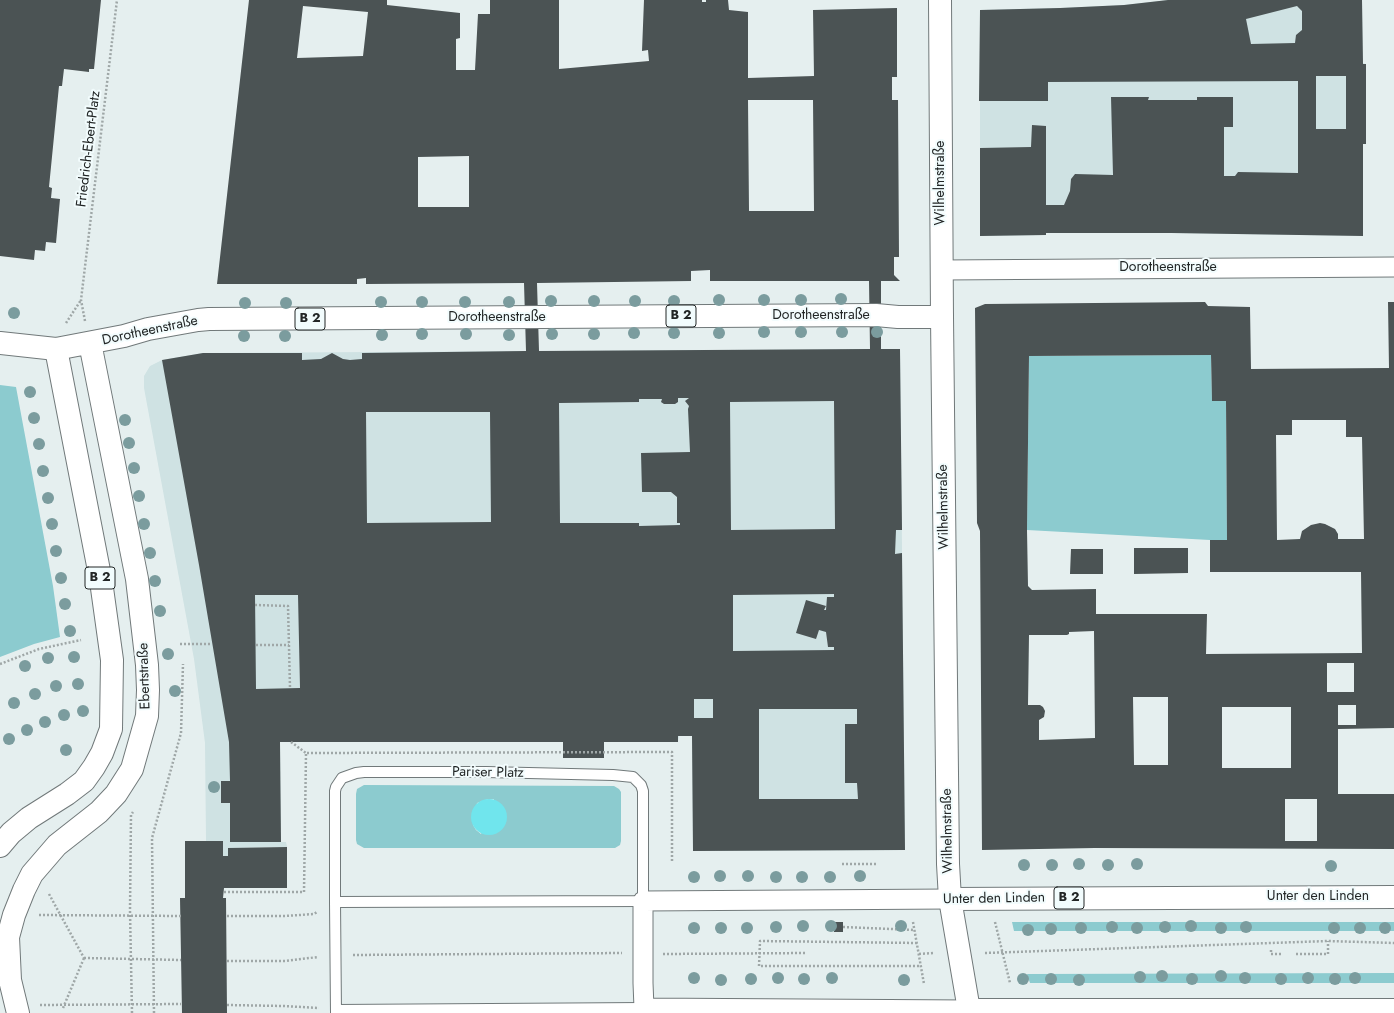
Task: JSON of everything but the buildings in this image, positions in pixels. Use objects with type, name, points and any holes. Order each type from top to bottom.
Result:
[{"type":"main road","name":"Wilhelmstraße","points":[[940,0],[947,838],[950,899],[969,1012]]},
{"type":"main road","name":"Dorotheenstraße","points":[[0,343],[56,349],[198,320],[868,315],[942,317]]},
{"type":"main road","name":"Ebertstraße","points":[[28,1009],[5,980],[4,937],[24,890],[37,868],[57,845],[99,812],[116,794],[132,769],[147,716],[147,665],[137,579],[90,343]]},
{"type":"main road","name":"B 2","points":[[0,846],[11,833],[29,818],[67,794],[84,781],[102,753],[111,729],[112,660],[101,581],[56,349]]},
{"type":"main road","name":"Unter den Linden","points":[[950,899],[1394,897]]},
{"type":"main road","points":[[969,1012],[1394,1010]]},
{"type":"street","name":"Dorotheenstraße","points":[[942,270],[1006,268],[1394,267]]},
{"type":"street","name":"Unter den Linden","points":[[643,901],[950,899]]},
{"type":"street","name":"Pariser Platz","points":[[643,901],[644,1011]]},
{"type":"street","points":[[644,1011],[969,1012]]},
{"type":"lane","name":"Pariser Platz","points":[[336,1011],[336,787],[342,778],[350,775],[364,772],[486,772],[613,775],[633,777],[641,785],[643,791],[643,901]]},
{"type":"lane","points":[[335,902],[643,901]]},
{"type":"lane","points":[[336,1011],[644,1011]]},
{"type":"path","name":"Friedrich-Ebert-Platz","points":[[81,300],[117,0]]},
{"type":"path","points":[[255,605],[288,606],[290,688]]},
{"type":"path","points":[[0,664],[39,649],[81,640]]},
{"type":"path","points":[[180,644],[212,644]]},
{"type":"path","points":[[256,645],[289,645]]},
{"type":"path","points":[[154,1013],[152,838],[181,733],[183,664]]},
{"type":"path","points":[[291,742],[306,753]]},
{"type":"path","points":[[132,1013],[130,915],[131,815],[134,809]]},
{"type":"path","points":[[842,864],[877,864]]},
{"type":"path","points":[[49,894],[84,958]]},
{"type":"path","points":[[227,916],[285,916],[314,914],[335,902]]},
{"type":"path","points":[[34,915],[180,916]]},
{"type":"path","points":[[913,922],[924,984]]},
{"type":"path","points":[[995,922],[1010,983]]},
{"type":"path","points":[[843,927],[914,930]]},
{"type":"path","points":[[917,942],[760,941],[759,966],[921,966]]},
{"type":"path","points":[[1296,954],[1328,954],[1328,941]]},
{"type":"path","points":[[985,953],[1328,941],[1394,943]]},
{"type":"path","points":[[1271,950],[1271,954],[1281,954]]},
{"type":"path","points":[[227,961],[285,961],[336,956],[624,953]]},
{"type":"path","points":[[661,954],[807,953]]},
{"type":"path","points":[[919,954],[934,953]]},
{"type":"path","points":[[84,958],[181,960]]},
{"type":"path","points":[[63,1006],[84,958]]},
{"type":"path","points":[[28,1009],[63,1006],[182,1004]]},
{"type":"path","points":[[227,1005],[284,1006],[336,1011]]},
{"type":"shaded area","points":[[1168,0],[1362,0],[1363,63],[1366,64],[1366,144],[1363,144],[1363,236],[1046,233],[1046,235],[980,236],[980,10],[1124,5]]},
{"type":"shaded area","points":[[900,349],[905,850],[693,851],[692,736],[679,736],[678,742],[280,742],[281,842],[286,842],[287,847],[228,848],[228,856],[223,856],[223,841],[206,841],[205,743],[194,659],[144,388],[144,376],[150,366],[162,360],[203,353]]},
{"type":"shaded area","points":[[1211,355],[1212,401],[1226,401],[1227,540],[1027,530],[1029,356]]},
{"type":"shaded area","points":[[0,385],[16,387],[53,586],[60,637],[34,644],[0,657]]},
{"type":"shaded area","points":[[364,785],[614,786],[621,792],[621,841],[620,845],[615,848],[364,848],[357,844],[356,840],[357,789]],"holes":[[[488,799],[494,799],[481,834],[473,825],[477,803]]]},
{"type":"shaded area","points":[[493,799],[502,804],[506,810],[506,824],[502,830],[493,835],[485,835],[476,830],[472,824],[471,813],[476,804],[482,800]]},
{"type":"shaded area","points":[[1012,922],[1394,922],[1394,931],[1014,931]]},
{"type":"shaded area","points":[[1394,973],[1394,983],[1030,983],[1027,974]]}]
